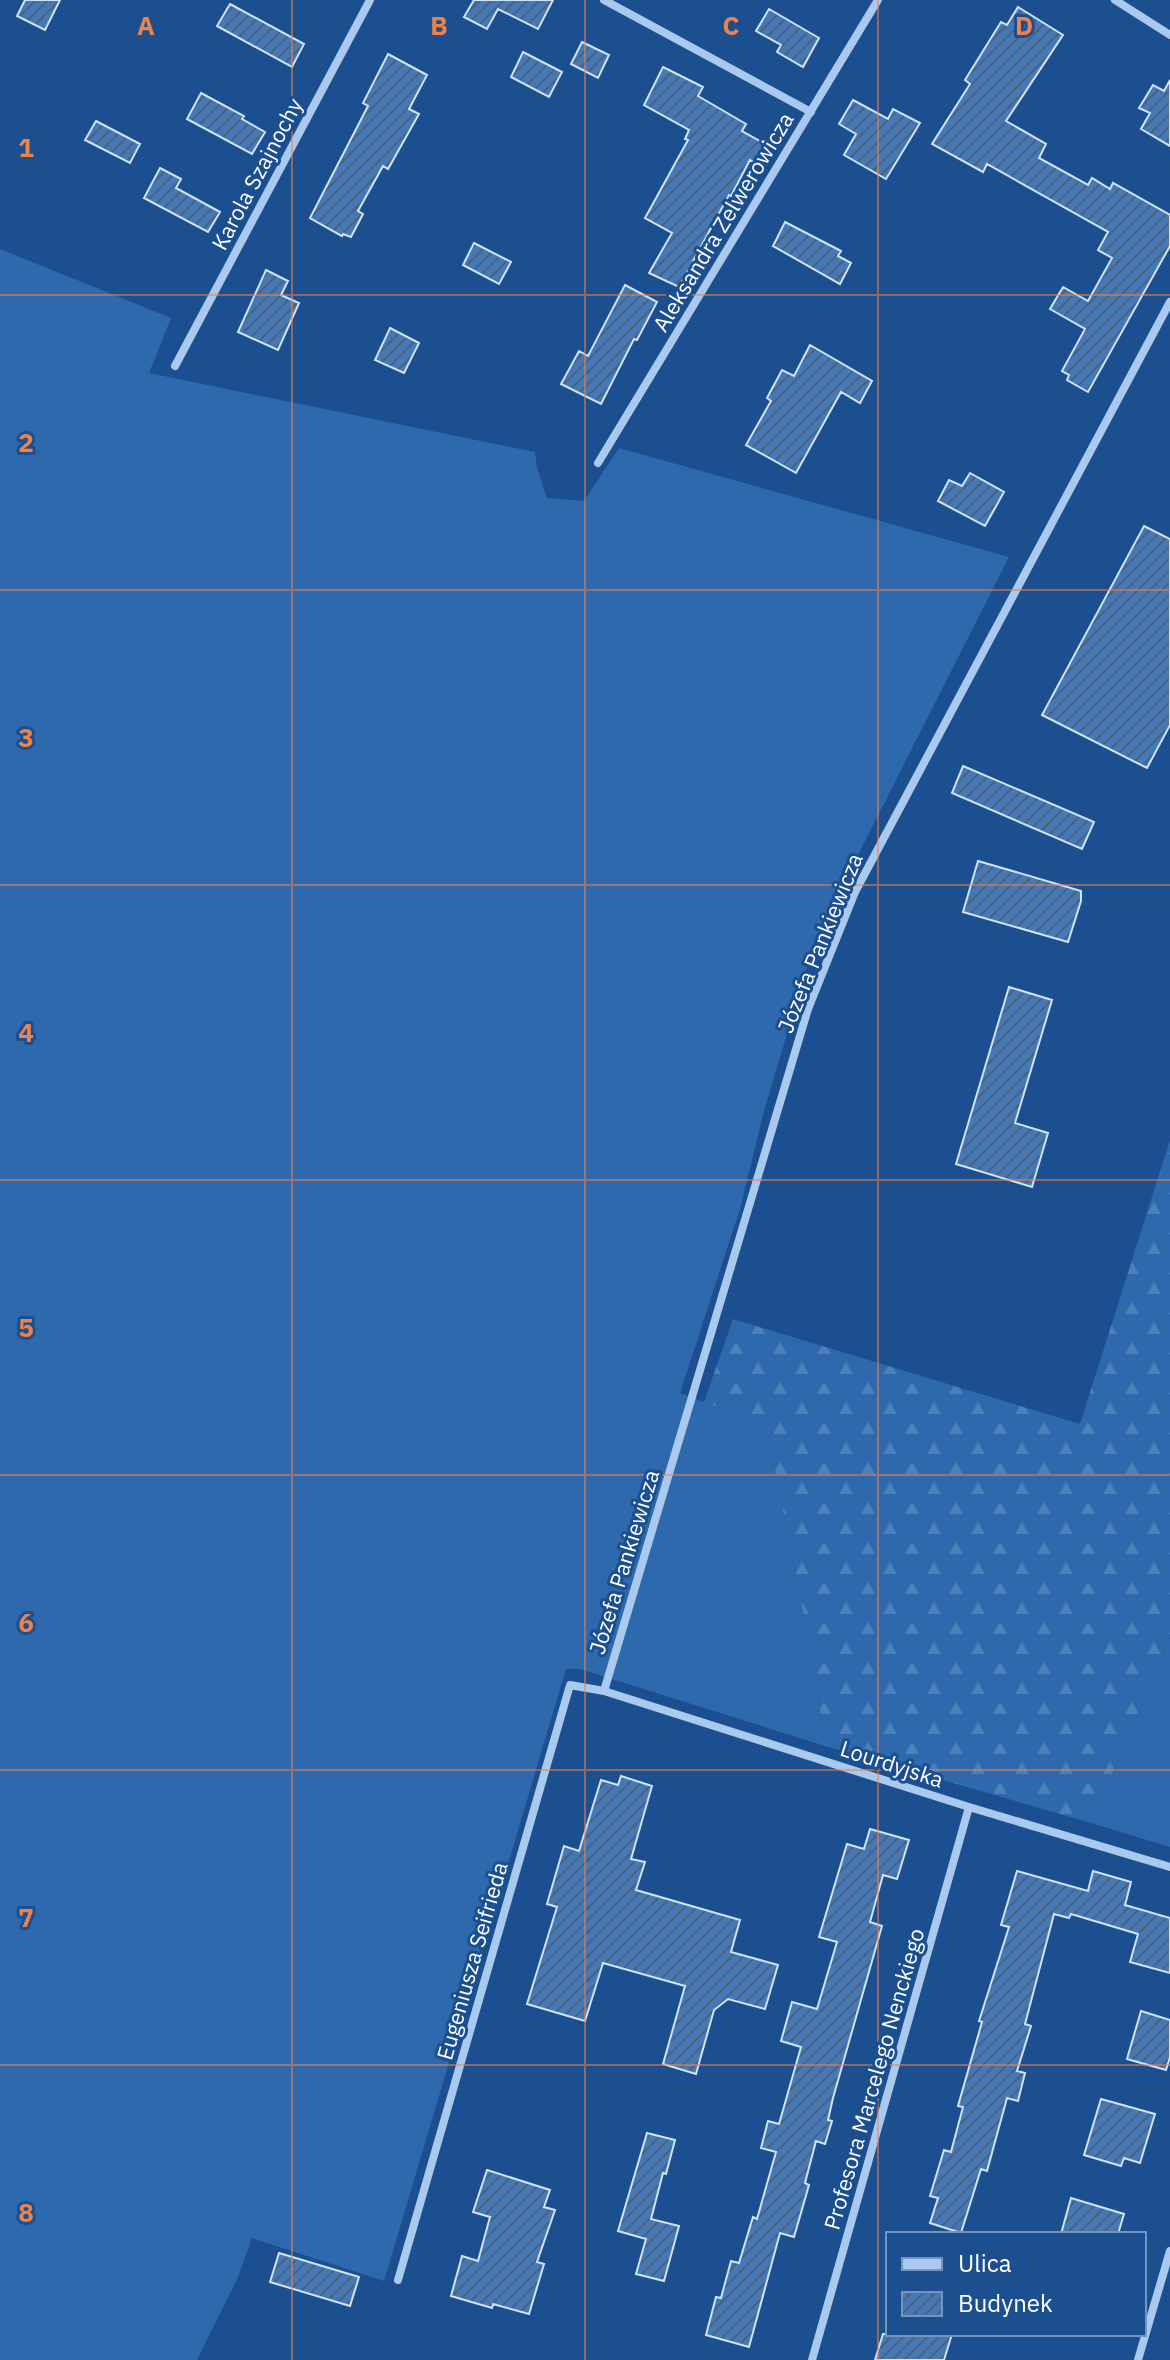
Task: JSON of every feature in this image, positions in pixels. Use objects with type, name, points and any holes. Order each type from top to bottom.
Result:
[{"type":"street","name":"Karola Szajnochy","points":[[175,366],[370,0]]},
{"type":"street","points":[[604,0],[811,112]]},
{"type":"street","name":"Aleksandra Zelwerowicza","points":[[598,463],[878,0]]},
{"type":"street","points":[[1115,0],[1170,35]]},
{"type":"street","name":"Józefa Pankiewicza","points":[[604,1691],[808,1009],[849,907],[1170,302]]},
{"type":"street","name":"Eugeniusza Seifrieda","points":[[398,2280],[570,1685],[604,1691]]},
{"type":"street","name":"Lourdyjska","points":[[604,1691],[1170,1867]]},
{"type":"street","name":"Profesora Marcelego Nenckiego","points":[[812,2360],[969,1807]]},
{"type":"street","points":[[1146,2333],[1170,2251]]},
{"type":"street","points":[[1138,2360],[1145,2336]]},
{"type":"green space","points":[[0,249],[171,318],[149,373],[535,452],[547,498],[584,501],[619,448],[1009,557],[859,853],[808,965],[765,1107],[740,1209],[680,1393],[766,1425],[815,1672],[825,1746],[580,1669],[566,1669],[384,2281],[252,2238],[238,2277],[197,2360],[0,2360]]},
{"type":"green space","points":[[1170,1140],[1170,1637],[1091,1823],[825,1746],[815,1672],[766,1425],[704,1402],[733,1319],[1080,1424]]},
{"type":"green space","points":[[1170,1637],[1170,1847],[1091,1823]]},
{"type":"building","points":[[25,0],[60,0],[45,30],[17,16]]},
{"type":"building","points":[[474,0],[553,0],[538,29],[498,9],[487,29],[464,17]]},
{"type":"building","points":[[230,4],[304,44],[292,67],[217,26]]},
{"type":"building","points":[[1018,7],[1063,35],[1006,121],[1046,144],[1039,158],[1088,185],[1092,178],[1110,189],[1113,183],[1170,215],[1170,246],[1088,392],[1067,380],[1069,375],[1062,371],[1085,329],[1050,309],[1063,287],[1088,301],[1112,258],[1098,250],[1108,232],[987,164],[983,172],[932,144],[970,84],[965,80],[1001,22],[1007,25]]},
{"type":"building","points":[[769,9],[819,38],[803,67],[777,52],[781,45],[756,31]]},
{"type":"building","points":[[582,42],[609,55],[598,78],[571,64]]},
{"type":"building","points":[[523,52],[562,72],[549,97],[511,77]]},
{"type":"building","points":[[388,54],[427,75],[409,109],[419,114],[388,169],[383,166],[358,211],[363,214],[351,237],[342,236],[310,218],[368,106],[363,103]]},
{"type":"building","points":[[663,67],[703,87],[698,96],[746,124],[742,131],[765,144],[755,163],[750,160],[679,287],[649,273],[672,233],[645,218],[688,140],[685,139],[689,130],[644,105]]},
{"type":"building","points":[[1170,80],[1170,146],[1141,129],[1150,113],[1139,108],[1153,85],[1164,91]]},
{"type":"building","points":[[201,93],[244,116],[242,119],[265,132],[252,154],[187,119]]},
{"type":"building","points":[[853,100],[888,119],[893,109],[920,123],[886,179],[844,155],[856,134],[839,124]]},
{"type":"building","points":[[96,121],[140,144],[130,163],[85,140]]},
{"type":"building","points":[[160,168],[181,179],[176,188],[220,212],[208,232],[144,198]]},
{"type":"building","points":[[785,222],[841,251],[838,256],[851,263],[840,284],[773,246]]},
{"type":"building","points":[[474,243],[511,262],[499,284],[463,265]]},
{"type":"building","points":[[266,270],[288,281],[281,295],[299,303],[278,350],[238,332]]},
{"type":"building","points":[[625,285],[657,302],[601,404],[561,384],[579,351],[588,356]]},
{"type":"building","points":[[390,328],[419,343],[404,373],[375,360]]},
{"type":"building","points":[[810,345],[872,381],[860,403],[841,392],[796,473],[746,445],[771,401],[767,398],[782,370],[794,376]]},
{"type":"building","points":[[970,473],[1004,492],[985,526],[938,501],[949,480],[962,486]]},
{"type":"building","points":[[1144,526],[1170,539],[1170,725],[1147,768],[1042,715]]},
{"type":"building","points":[[963,766],[1094,822],[1082,849],[952,793]]},
{"type":"building","points":[[978,861],[1081,891],[1081,901],[1068,942],[963,912]]},
{"type":"building","points":[[1009,987],[1052,1000],[1015,1123],[1048,1133],[1032,1187],[956,1164]]},
{"type":"building","points":[[621,1776],[652,1786],[631,1859],[645,1862],[636,1890],[740,1920],[731,1952],[778,1965],[765,2009],[728,1999],[714,2010],[696,2074],[663,2064],[685,1986],[603,1963],[585,2021],[527,2004],[557,1907],[547,1904],[564,1846],[579,1851],[601,1780],[618,1785]]},
{"type":"building","points":[[870,1829],[909,1840],[897,1879],[883,1875],[870,1922],[882,1926],[833,2098],[828,2120],[832,2121],[825,2144],[816,2141],[805,2183],[809,2185],[794,2237],[780,2233],[749,2347],[706,2335],[716,2297],[721,2298],[731,2261],[739,2263],[753,2217],[757,2219],[776,2152],[761,2148],[768,2121],[779,2124],[801,2047],[781,2041],[792,2002],[817,2009],[837,1942],[819,1937],[847,1844],[864,1849]]},
{"type":"building","points":[[1017,1871],[1088,1891],[1093,1871],[1131,1882],[1125,1905],[1170,1918],[1170,1973],[1130,1962],[1138,1934],[1071,1914],[1069,1918],[1054,1914],[1025,2024],[1031,2026],[1017,2071],[1025,2073],[1018,2101],[1007,2098],[987,2171],[981,2169],[961,2232],[958,2232],[930,2223],[938,2198],[930,2196],[944,2150],[951,2152],[963,2107],[958,2106],[982,2022],[979,2021],[1009,1927],[1001,1925]]},
{"type":"building","points":[[1141,2011],[1170,2020],[1170,2057],[1166,2070],[1127,2059]]},
{"type":"building","points":[[1101,2099],[1155,2114],[1140,2163],[1124,2158],[1121,2166],[1084,2155]]},
{"type":"building","points":[[647,2133],[675,2140],[651,2219],[679,2226],[664,2281],[636,2274],[646,2239],[618,2231]]},
{"type":"building","points":[[487,2170],[550,2190],[544,2207],[555,2210],[537,2262],[544,2264],[529,2314],[493,2304],[492,2308],[451,2296],[462,2256],[478,2261],[490,2217],[473,2212]]},
{"type":"building","points":[[1071,2198],[1124,2214],[1119,2232],[1062,2232]]},
{"type":"building","points":[[279,2253],[359,2277],[350,2306],[270,2282]]},
{"type":"building","points":[[883,2334],[951,2336],[944,2360],[875,2360]]}]
